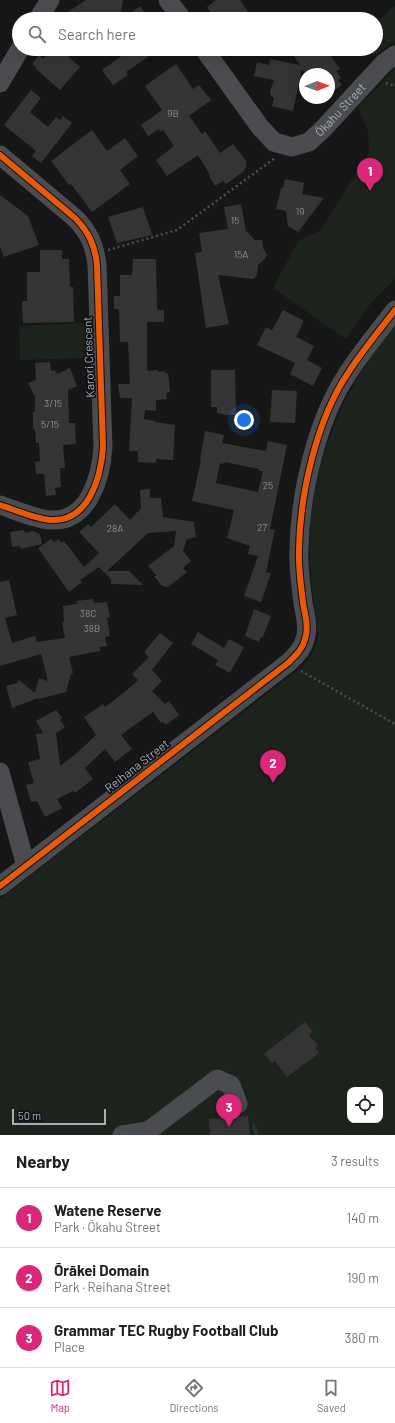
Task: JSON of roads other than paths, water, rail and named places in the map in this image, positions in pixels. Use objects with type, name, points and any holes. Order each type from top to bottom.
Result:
[{"type":"street","points":[[42,12],[50,0]]},
{"type":"street","points":[[168,0],[177,12]]},
{"type":"street","name":"Ōkahu Street","points":[[209,56],[268,137],[274,142],[292,147],[309,142],[323,129],[384,63],[395,55]]},
{"type":"street","points":[[0,82],[16,56]]},
{"type":"street","name":"Karori Crescent","points":[[0,155],[79,222],[88,234],[92,243],[95,253],[103,447],[100,473],[92,495],[82,507],[70,515],[62,519],[43,519],[0,505]]},
{"type":"street","name":"Reihana Street","points":[[0,886],[288,663],[303,646],[306,637],[306,628],[299,550],[301,517],[309,472],[318,438],[328,409],[347,373],[395,310]]},
{"type":"street","points":[[0,772],[26,866]]},
{"type":"street","points":[[122,1135],[148,1131],[217,1079],[231,1085],[238,1104]]},
{"type":"waterway","points":[[254,1126],[257,1135]]},
{"type":"place","name":"Watene Reserve","points":[[370,191]]},
{"type":"place","name":"Ōrākei Domain","points":[[273,783]]},
{"type":"place","name":"Grammar TEC Rugby Football Club","points":[[229,1127]]}]
